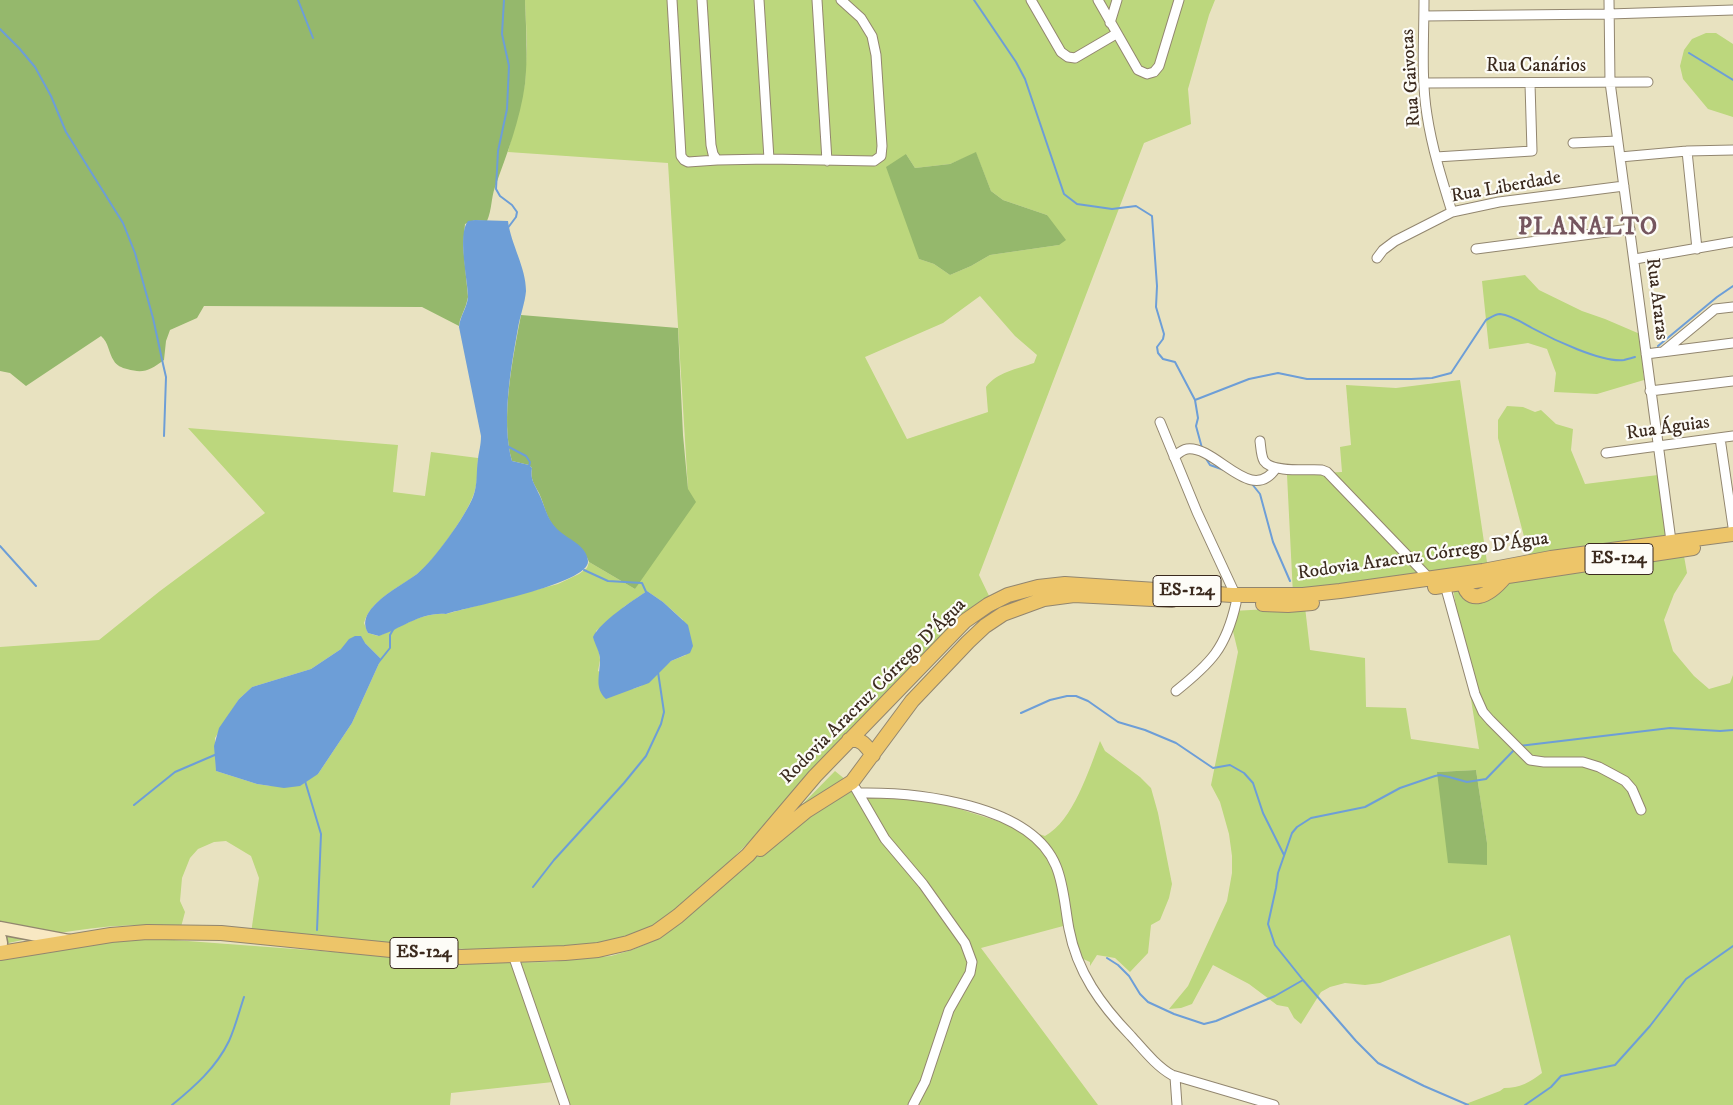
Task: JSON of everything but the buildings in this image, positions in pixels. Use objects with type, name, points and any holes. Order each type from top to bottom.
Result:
[{"type":"main road","name":"Rodovia Aracruz Córrego D'Água","points":[[0,952],[111,935],[147,932],[221,933],[461,957],[598,950],[628,944],[656,932],[678,916],[748,855],[815,776],[965,622],[988,605],[1008,595],[1038,587],[1065,584],[1288,604],[1311,603],[1445,586],[1462,579],[1551,558],[1733,534]]},
{"type":"main road","name":"Rodovia Aracruz Córrego D'Água","points":[[1462,579],[1469,595],[1473,597],[1494,589],[1505,577],[1733,541]]},
{"type":"main road","name":"Rodovia Aracruz Córrego D'Água","points":[[748,855],[770,842],[806,811],[832,795],[856,787],[873,755],[912,701],[981,629],[1009,611],[1044,599],[1074,596],[1235,599],[1321,593],[1429,578],[1462,579]]},
{"type":"main road","points":[[849,740],[857,739],[861,741],[873,755]]},
{"type":"main road","points":[[815,776],[816,782],[821,789],[832,795]]},
{"type":"street","points":[[672,0],[681,156],[684,160],[688,162],[769,159],[874,161],[881,156],[882,146],[876,55],[872,36],[861,18],[841,0]]},
{"type":"street","points":[[702,0],[711,146],[717,160]]},
{"type":"street","points":[[759,0],[769,159]]},
{"type":"street","points":[[817,0],[827,160]]},
{"type":"street","points":[[1031,0],[1061,52],[1068,57],[1075,58],[1116,34]]},
{"type":"street","points":[[1098,0],[1138,70],[1147,74],[1154,72],[1159,66],[1179,0]]},
{"type":"street","points":[[1110,23],[1118,0]]},
{"type":"street","name":"Rua Gaivotas","points":[[1424,0],[1424,83],[1427,114],[1436,157],[1452,212]]},
{"type":"street","name":"Rua Araras","points":[[1609,0],[1610,82],[1635,259],[1650,391],[1671,542]]},
{"type":"street","points":[[1424,16],[1610,14],[1733,10]]},
{"type":"street","name":"Rua Canários","points":[[1424,83],[1648,82]]},
{"type":"street","points":[[1436,157],[1532,151],[1530,84]]},
{"type":"street","points":[[1573,143],[1617,141]]},
{"type":"street","points":[[1620,157],[1687,151],[1733,150]]},
{"type":"street","points":[[1687,151],[1697,249]]},
{"type":"street","name":"Rua Liberdade","points":[[1377,258],[1383,250],[1395,241],[1452,212],[1499,202],[1624,186]]},
{"type":"street","points":[[1476,249],[1630,229]]},
{"type":"street","points":[[1635,259],[1733,242]]},
{"type":"street","points":[[1664,351],[1715,309],[1733,306]]},
{"type":"street","points":[[1646,354],[1733,343]]},
{"type":"street","points":[[1650,391],[1733,381]]},
{"type":"street","points":[[1160,422],[1235,599],[1228,631],[1214,655],[1206,666],[1176,691]]},
{"type":"street","name":"Rua Águias","points":[[1606,453],[1733,436]]},
{"type":"street","points":[[1720,438],[1730,492],[1733,527]]},
{"type":"street","points":[[1260,441],[1263,458],[1272,467],[1322,470],[1327,472],[1429,578]]},
{"type":"street","points":[[1174,458],[1185,449],[1197,451],[1212,457],[1240,476],[1254,480],[1266,478],[1276,468]]},
{"type":"street","points":[[1445,586],[1475,694],[1483,712],[1530,760],[1583,762],[1599,767],[1625,781],[1632,789],[1641,810]]},
{"type":"street","points":[[856,787],[915,795],[973,806],[1011,821],[1034,836],[1049,853],[1056,866],[1073,948],[1089,984],[1115,1019],[1162,1069],[1176,1077],[1274,1105]]},
{"type":"street","points":[[856,787],[886,839],[928,891],[965,943],[972,962],[970,973],[949,1010],[925,1082],[913,1105]]},
{"type":"street","points":[[0,928],[71,941]]},
{"type":"street","points":[[0,938],[0,952]]},
{"type":"street","points":[[513,955],[565,1105]]},
{"type":"street","points":[[1176,1077],[1177,1105]]},
{"type":"green space","points":[[0,0],[525,0],[526,63],[523,97],[513,137],[494,191],[487,221],[475,220],[465,224],[463,246],[468,297],[459,326],[422,307],[204,306],[197,318],[170,330],[166,341],[164,360],[147,370],[138,371],[118,365],[112,358],[106,342],[101,336],[26,386],[10,373],[0,371]]},
{"type":"green space","points":[[525,0],[1215,0],[1188,89],[1191,124],[1144,143],[979,575],[991,600],[730,861],[673,912],[638,934],[597,945],[478,950],[251,933],[259,878],[251,856],[226,841],[214,842],[198,849],[190,858],[182,878],[180,901],[185,912],[181,927],[128,925],[91,928],[0,945],[0,647],[99,640],[160,591],[265,513],[188,428],[398,445],[393,492],[425,496],[431,452],[478,458],[475,491],[457,526],[424,568],[386,595],[373,607],[364,623],[368,633],[378,636],[428,615],[446,614],[558,584],[579,574],[587,568],[589,562],[635,589],[688,489],[668,163],[508,152],[525,84],[527,45]],"holes":[[[976,153],[991,191],[1003,200],[1047,215],[1059,245],[990,255],[950,275],[934,264],[919,259],[906,154],[915,168],[950,164]],[[980,296],[1015,336],[1037,355],[1034,363],[1002,374],[986,387],[988,412],[907,439],[865,357],[943,323]],[[647,591],[683,620],[686,655],[671,661],[641,686],[633,689],[598,671],[600,660],[596,631],[625,606]],[[365,643],[381,659],[352,723],[318,774],[270,786],[257,784],[216,771],[215,738],[239,699],[252,687],[311,669],[341,649]]]},
{"type":"green space","points":[[1706,33],[1716,33],[1733,44],[1733,117],[1708,109],[1683,79],[1680,66],[1684,50],[1692,39]]},
{"type":"green space","points":[[976,152],[991,191],[1003,200],[1047,215],[1066,240],[1059,245],[990,255],[950,275],[934,264],[919,259],[886,167],[906,154],[915,168],[950,164]]},
{"type":"green space","points":[[1525,275],[1539,290],[1582,311],[1640,334],[1644,380],[1597,394],[1554,392],[1556,373],[1547,349],[1528,343],[1489,349],[1482,281]]},
{"type":"green space","points":[[521,315],[678,328],[683,435],[688,489],[696,502],[635,589],[589,562],[579,546],[556,529],[548,516],[533,481],[532,468],[529,465],[512,461],[507,426],[507,407],[511,369]]},
{"type":"green space","points":[[1460,380],[1488,569],[1293,595],[1287,475],[1342,472],[1340,447],[1351,445],[1346,385],[1396,388]]},
{"type":"green space","points":[[1507,406],[1523,407],[1535,412],[1541,410],[1556,424],[1573,429],[1571,450],[1585,484],[1658,475],[1670,545],[1531,563],[1498,438],[1498,420]]},
{"type":"green space","points":[[1684,556],[1687,573],[1674,594],[1664,620],[1673,651],[1694,676],[1709,689],[1730,683],[1733,675],[1733,1105],[1463,1105],[1504,1088],[1525,1084],[1542,1073],[1510,935],[1380,983],[1365,985],[1345,983],[1330,987],[1321,992],[1301,1024],[1294,1018],[1288,1007],[1277,1005],[1249,984],[1213,965],[1192,1004],[1181,1008],[1169,1009],[1188,986],[1227,901],[1232,873],[1229,834],[1220,802],[1211,785],[1238,652],[1231,623],[1233,611],[1305,607],[1310,650],[1365,658],[1366,707],[1406,708],[1411,739],[1479,749],[1453,588]],"holes":[[[1476,770],[1487,843],[1486,865],[1437,772]]]},
{"type":"green space","points":[[1100,741],[1105,751],[1140,777],[1151,788],[1158,813],[1172,884],[1169,898],[1160,920],[1151,925],[1148,953],[1130,972],[1115,958],[1097,955],[1090,966],[1090,962],[1074,955],[1067,925],[981,948],[1098,1105],[561,1105],[553,1082],[451,1093],[450,1105],[0,1105],[0,958],[44,949],[147,938],[483,963],[549,962],[611,956],[653,941],[681,923],[721,887],[835,771],[852,785],[859,788],[915,795],[1045,836],[1055,829],[1072,807]]},
{"type":"green space","points":[[1476,770],[1487,843],[1487,865],[1448,863],[1437,772]]},
{"type":"water","points":[[468,221],[508,221],[524,273],[526,291],[515,343],[508,394],[507,429],[512,461],[529,465],[532,468],[533,481],[550,520],[561,533],[580,546],[587,555],[588,561],[583,570],[570,578],[549,586],[526,594],[446,614],[419,618],[379,636],[368,633],[366,630],[365,621],[369,612],[381,599],[417,574],[432,559],[456,526],[475,492],[481,436],[459,327],[468,297],[463,236]]},
{"type":"water","points":[[647,591],[663,602],[688,625],[693,646],[690,653],[671,661],[649,683],[606,699],[602,695],[599,686],[600,657],[593,637],[609,618]]},
{"type":"water","points":[[361,636],[365,643],[381,659],[352,723],[318,774],[300,786],[284,788],[257,784],[216,771],[214,746],[219,728],[239,699],[252,687],[311,669],[341,649],[349,639]]},
{"type":"waterway","points":[[298,0],[313,38]]},
{"type":"waterway","points":[[504,0],[502,34],[509,66],[507,109],[498,151],[496,189],[500,196],[512,205],[517,212],[516,217],[507,229]]},
{"type":"waterway","points":[[974,0],[1016,62],[1025,79],[1064,194],[1077,204],[1112,209],[1136,206],[1152,216],[1157,286],[1156,307],[1164,334],[1157,347],[1158,353],[1163,359],[1175,362],[1195,400],[1198,418],[1196,426],[1202,448]]},
{"type":"waterway","points":[[0,29],[35,67],[51,96],[66,132],[123,223],[135,253],[153,318],[166,377],[164,436]]},
{"type":"waterway","points":[[1689,53],[1733,80]]},
{"type":"waterway","points":[[1658,346],[1733,286]]},
{"type":"waterway","points":[[1195,400],[1249,379],[1278,373],[1307,379],[1411,379],[1432,378],[1451,373],[1486,320],[1498,314],[1513,318],[1552,338],[1590,354],[1615,360],[1635,357]]},
{"type":"waterway","points":[[507,446],[526,456],[530,462],[529,467]]},
{"type":"waterway","points":[[1205,457],[1210,465],[1224,470]]},
{"type":"waterway","points":[[1252,484],[1260,494],[1273,542],[1290,581]]},
{"type":"waterway","points":[[0,546],[36,586]]},
{"type":"waterway","points":[[584,570],[608,581],[642,583],[647,594]]},
{"type":"waterway","points":[[378,663],[390,648],[390,635],[394,628]]},
{"type":"waterway","points":[[533,887],[554,860],[646,756],[661,724],[664,712],[658,672]]},
{"type":"waterway","points":[[1021,713],[1050,700],[1076,696],[1088,701],[1118,722],[1145,730],[1176,743],[1213,768],[1230,765],[1244,773],[1253,783],[1263,813],[1284,855]]},
{"type":"waterway","points":[[1519,746],[1670,728],[1733,730]]},
{"type":"waterway","points":[[1468,1105],[1378,1063],[1356,1041],[1275,945],[1268,924],[1278,873],[1292,833],[1297,827],[1311,818],[1365,807],[1400,788],[1435,776],[1440,775],[1467,782],[1486,779],[1515,749]]},
{"type":"waterway","points":[[134,805],[175,772],[217,754]]},
{"type":"waterway","points":[[305,781],[321,834],[317,930]]},
{"type":"waterway","points":[[1525,1105],[1551,1087],[1561,1076],[1615,1065],[1650,1026],[1686,979],[1733,946]]},
{"type":"waterway","points":[[1107,958],[1118,965],[1129,976],[1140,994],[1148,1002],[1174,1014],[1204,1024],[1216,1021],[1275,996],[1303,980]]},
{"type":"waterway","points":[[172,1105],[196,1084],[218,1060],[231,1036],[244,997]]},
{"type":"district","name":"PLANALTO","points":[[1588,229]]}]
